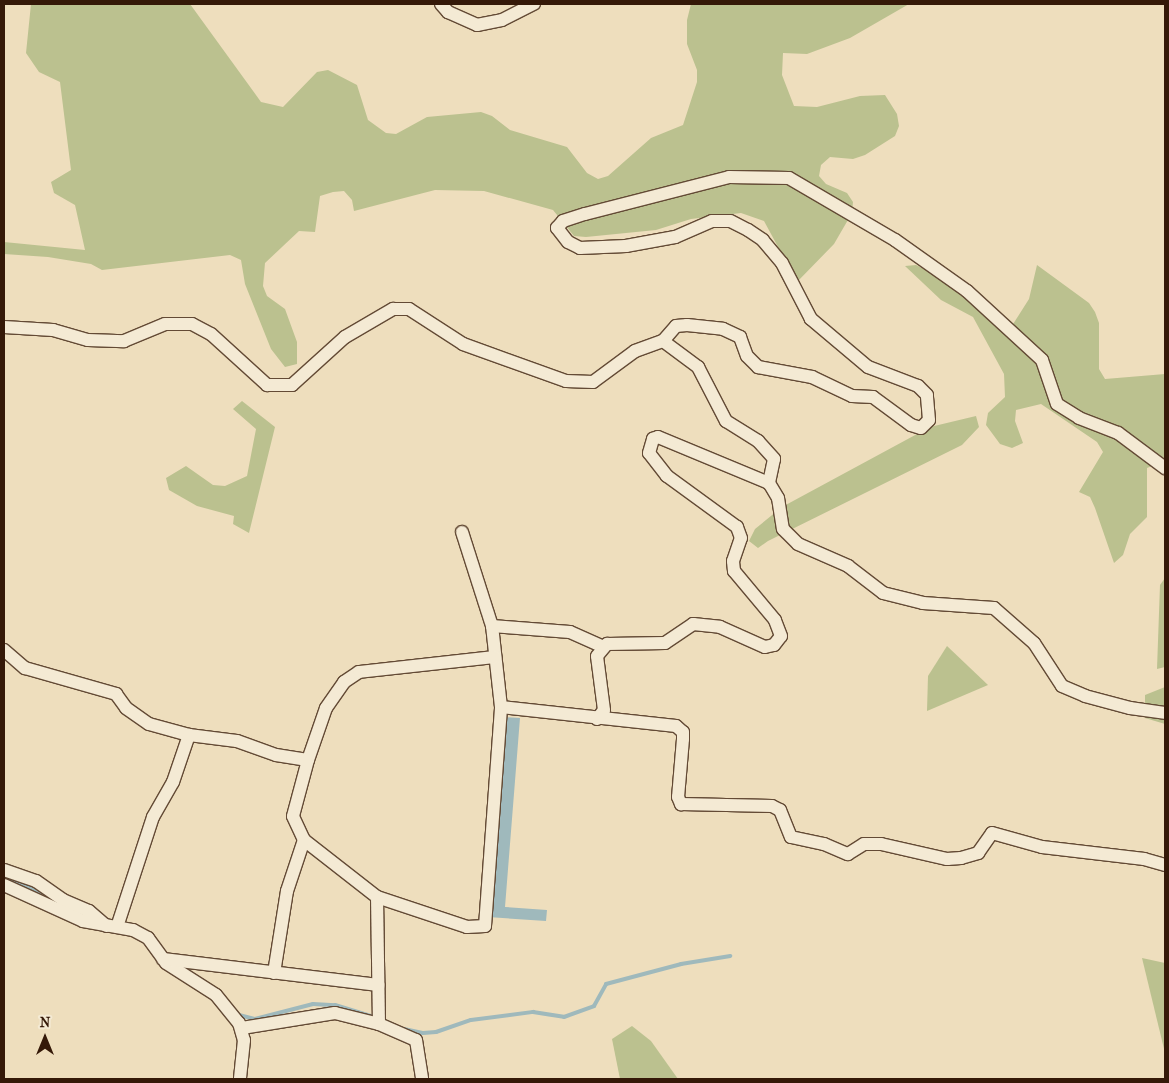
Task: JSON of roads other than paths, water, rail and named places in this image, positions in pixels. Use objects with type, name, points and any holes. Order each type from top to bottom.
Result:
[{"type":"street","points":[[441,4],[448,12],[477,25],[502,20],[534,4]]},
{"type":"street","points":[[4,327],[53,330],[88,340],[124,341],[165,324],[192,324],[210,334],[267,385],[292,386],[345,337],[392,309],[409,309],[463,344],[566,381],[593,382],[635,351],[663,341],[676,326],[723,329],[740,337],[747,356],[758,367],[812,377],[852,396],[873,396],[911,425],[921,428],[929,420],[926,395],[918,386],[868,367],[811,319],[782,263],[763,240],[730,221],[712,221],[675,237],[626,246],[580,248],[568,242],[557,228],[563,221],[585,214],[720,178],[789,178],[895,240],[967,291],[1042,360],[1056,404],[1079,418],[1118,434],[1165,468]]},
{"type":"street","points":[[663,341],[698,367],[726,421],[758,441],[774,459],[769,483]]},
{"type":"street","points":[[492,626],[570,632],[602,646],[665,643],[693,624],[720,627],[764,646],[774,645],[781,636],[775,620],[734,571],[733,561],[742,538],[737,527],[667,476],[649,453],[649,447],[653,439],[658,437],[769,483],[778,498],[783,528],[798,544],[848,566],[883,593],[908,601],[994,608],[1034,643],[1062,686],[1085,696],[1165,713]]},
{"type":"street","points":[[462,532],[492,626],[501,707],[485,926],[467,927],[377,897],[304,840],[293,816],[308,760],[326,708],[344,682],[358,672],[495,657]]},
{"type":"street","points":[[597,719],[604,710],[597,656],[602,646]]},
{"type":"street","points":[[4,650],[25,668],[116,694],[126,708],[150,724],[189,735],[237,740],[276,755],[308,760]]},
{"type":"street","points":[[501,707],[679,728],[683,740],[678,797],[681,804],[772,806],[780,810],[791,837],[824,844],[848,854],[864,844],[881,844],[947,859],[961,858],[978,853],[992,833],[1042,847],[1144,858],[1165,865]]},
{"type":"street","points":[[112,927],[157,807],[173,782],[189,735]]},
{"type":"street","points":[[274,973],[287,891],[304,840]]},
{"type":"street","points":[[4,870],[36,881],[63,900],[95,915],[112,927]]},
{"type":"street","points":[[4,885],[28,894],[58,912],[145,935],[163,959],[216,995],[242,1028],[240,1079]]},
{"type":"street","points":[[377,897],[379,1024]]},
{"type":"street","points":[[163,959],[378,986]]},
{"type":"street","points":[[242,1028],[335,1013],[379,1024],[416,1040],[422,1079]]},
{"type":"water","points":[[504,717],[520,718],[505,907],[547,910],[546,921],[488,917]]},
{"type":"waterway","points":[[4,878],[25,885],[42,896]]},
{"type":"waterway","points":[[404,1029],[423,1033],[436,1032],[471,1020],[533,1012],[564,1017],[594,1006],[606,984],[681,964],[730,956]]},
{"type":"waterway","points":[[239,1015],[255,1019],[313,1004],[335,1005],[372,1016]]}]
